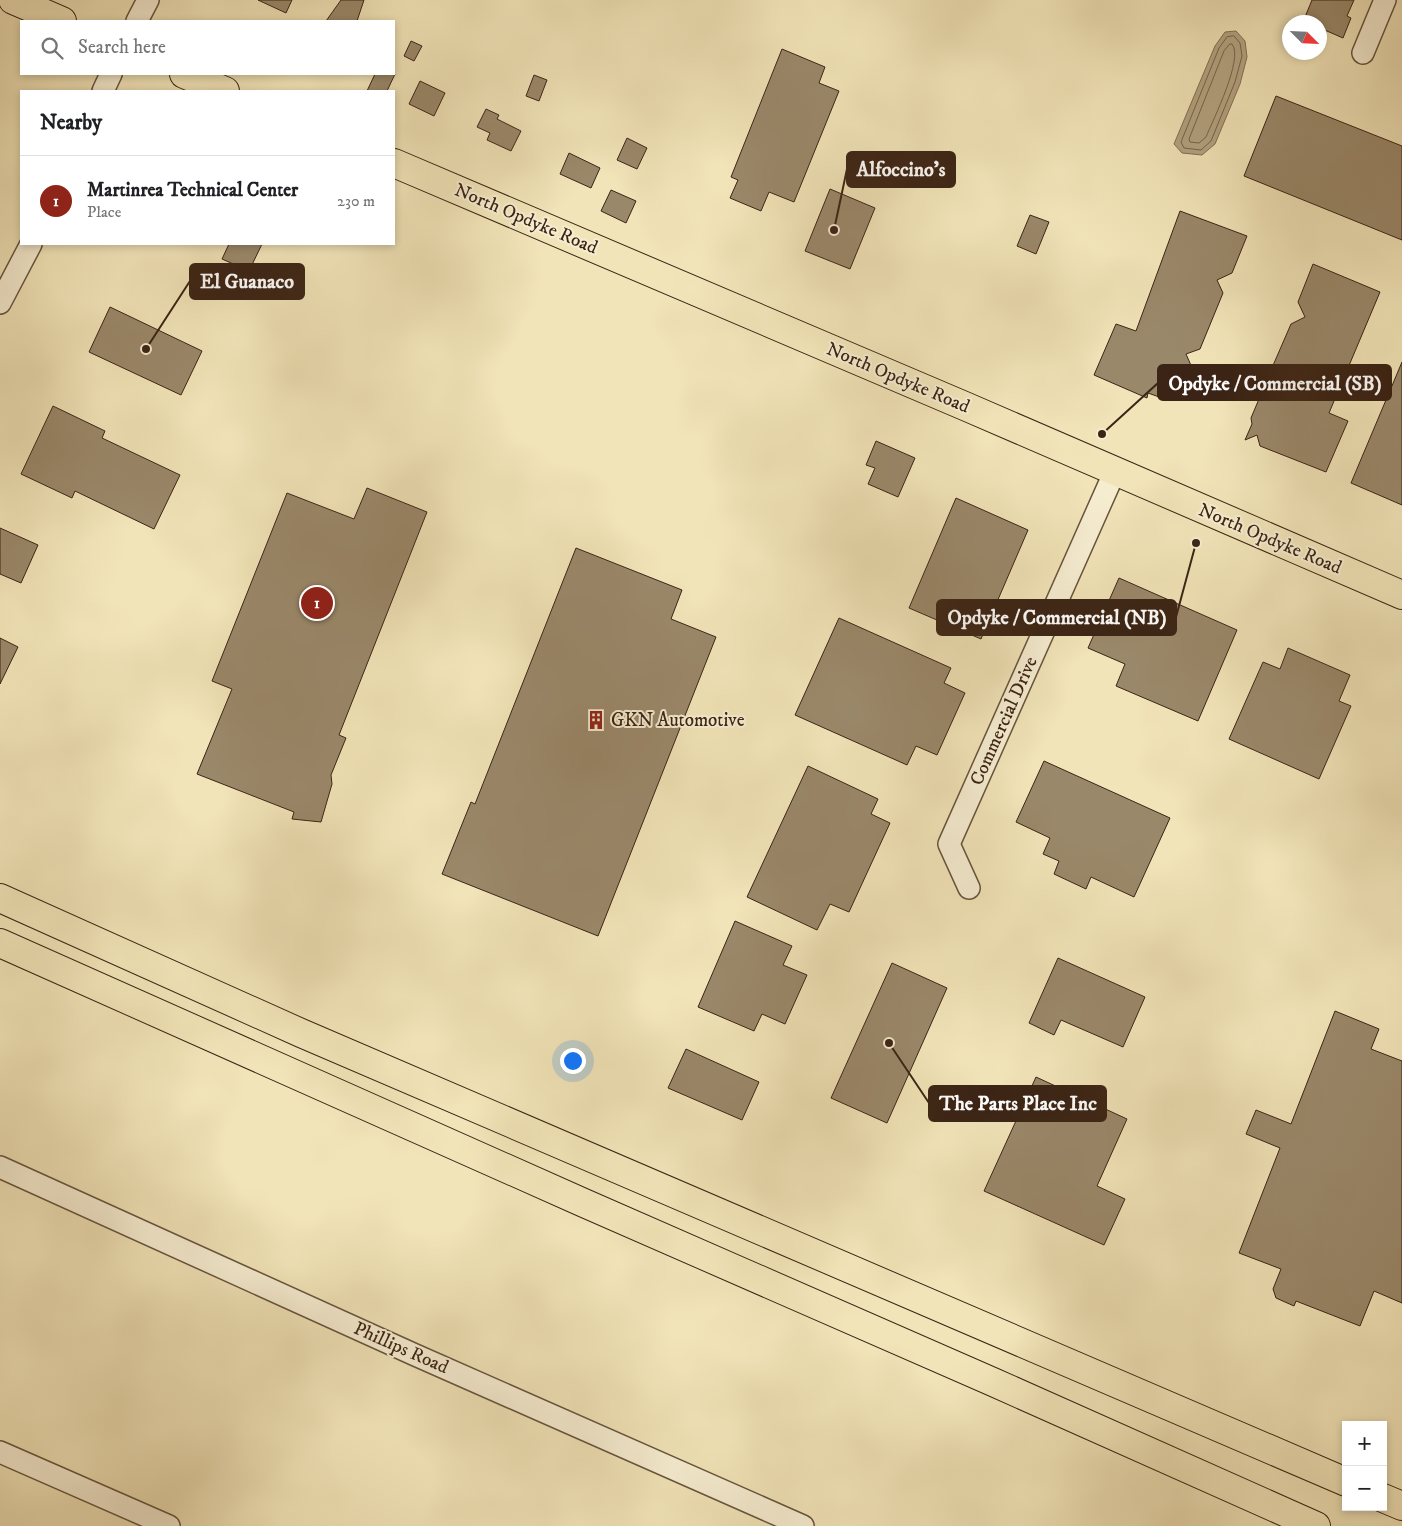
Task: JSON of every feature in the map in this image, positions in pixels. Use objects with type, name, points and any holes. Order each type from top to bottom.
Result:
[{"type":"main road","points":[[13,0],[60,20]]},
{"type":"main road","points":[[186,75],[223,90]]},
{"type":"main road","name":"North Opdyke Road","points":[[395,163],[1402,595]]},
{"type":"main road","points":[[0,898],[311,1037],[1342,1480]]},
{"type":"main road","points":[[0,943],[1316,1526]]},
{"type":"main road","points":[[1387,1500],[1402,1506]]},
{"type":"street","points":[[138,20],[148,0]]},
{"type":"street","points":[[1363,53],[1384,0]]},
{"type":"street","points":[[104,90],[112,75]]},
{"type":"street","points":[[0,304],[30,245]]},
{"type":"street","name":"Commercial Drive","points":[[969,888],[949,844],[1115,471]]},
{"type":"street","name":"Phillips Road","points":[[0,1167],[413,1354],[802,1526]]},
{"type":"street","points":[[0,1452],[169,1526]]},
{"type":"water","points":[[1236,31],[1245,41],[1247,57],[1240,84],[1215,144],[1202,155],[1182,153],[1174,144],[1215,46],[1225,32]]},
{"type":"building","points":[[258,0],[292,0],[286,13]]},
{"type":"building","points":[[341,0],[364,0],[357,20],[327,20]]},
{"type":"building","points":[[1312,0],[1354,0],[1347,16],[1351,18],[1343,38],[1327,31],[1327,15],[1306,15]]},
{"type":"building","points":[[411,41],[422,46],[414,61],[404,56]]},
{"type":"building","points":[[782,49],[825,67],[819,83],[839,91],[794,202],[769,192],[761,211],[730,198],[738,180],[731,177]]},
{"type":"building","points":[[375,75],[395,75],[387,90],[367,90]]},
{"type":"building","points":[[534,75],[547,80],[539,101],[526,96]]},
{"type":"building","points":[[420,81],[445,93],[434,116],[409,104]]},
{"type":"building","points":[[1276,96],[1402,146],[1402,240],[1244,176]]},
{"type":"building","points":[[486,109],[499,115],[497,119],[521,131],[511,151],[487,140],[490,133],[477,127]]},
{"type":"building","points":[[627,138],[647,148],[637,169],[617,160]]},
{"type":"building","points":[[569,153],[600,168],[591,188],[560,174]]},
{"type":"building","points":[[830,189],[875,208],[850,269],[805,251]]},
{"type":"building","points":[[611,190],[636,201],[626,223],[601,211]]},
{"type":"building","points":[[1180,211],[1247,236],[1232,273],[1217,280],[1223,293],[1200,349],[1186,354],[1193,370],[1184,389],[1162,398],[1148,393],[1147,398],[1094,375],[1116,324],[1136,331]]},
{"type":"building","points":[[1030,215],[1049,222],[1036,254],[1017,246]]},
{"type":"building","points":[[229,245],[262,245],[249,271],[222,259]]},
{"type":"building","points":[[1313,264],[1380,292],[1329,413],[1348,421],[1326,472],[1260,446],[1257,435],[1245,440],[1259,399],[1275,393],[1268,377],[1291,324],[1305,317],[1298,302]]},
{"type":"building","points":[[110,307],[202,351],[181,395],[89,352]]},
{"type":"building","points":[[1402,362],[1402,505],[1351,483]]},
{"type":"building","points":[[53,406],[105,431],[102,438],[180,475],[154,529],[75,491],[72,498],[21,474]]},
{"type":"building","points":[[876,441],[915,458],[898,497],[868,484],[875,468],[866,465]]},
{"type":"building","points":[[367,488],[427,512],[339,735],[346,738],[331,775],[332,784],[321,822],[292,819],[294,812],[197,774],[232,689],[212,681],[287,493],[354,519]]},
{"type":"building","points":[[956,498],[1028,530],[981,639],[909,608]]},
{"type":"building","points":[[0,528],[38,545],[21,583],[0,574]]},
{"type":"building","name":"GKN Automotive","points":[[576,548],[682,590],[671,619],[716,637],[598,936],[442,874],[471,802],[475,804]]},
{"type":"building","points":[[1119,578],[1237,630],[1198,721],[1116,686],[1125,664],[1088,648]]},
{"type":"building","points":[[839,618],[951,668],[944,683],[965,693],[937,755],[916,746],[907,765],[795,715]]},
{"type":"building","points":[[0,638],[18,647],[0,684]]},
{"type":"building","points":[[1288,648],[1350,675],[1339,701],[1351,706],[1319,779],[1229,739],[1263,662],[1280,669]]},
{"type":"building","points":[[1044,761],[1170,818],[1134,897],[1091,877],[1086,889],[1054,874],[1059,861],[1043,854],[1050,838],[1016,822]]},
{"type":"building","points":[[808,766],[878,799],[871,814],[890,823],[849,912],[830,904],[817,930],[747,897]]},
{"type":"building","points":[[735,921],[792,946],[783,965],[807,975],[785,1024],[762,1014],[754,1031],[698,1007]]},
{"type":"building","points":[[1058,958],[1145,997],[1123,1047],[1061,1020],[1054,1035],[1029,1023]]},
{"type":"building","points":[[892,963],[947,988],[887,1123],[831,1098]]},
{"type":"building","points":[[1335,1011],[1379,1029],[1371,1049],[1402,1061],[1402,1303],[1374,1291],[1360,1326],[1296,1301],[1294,1306],[1276,1298],[1273,1289],[1281,1269],[1239,1253],[1280,1148],[1246,1134],[1256,1110],[1291,1124]]},
{"type":"building","points":[[686,1049],[759,1082],[742,1120],[668,1088]]},
{"type":"building","points":[[1036,1077],[1127,1119],[1097,1186],[1125,1199],[1104,1245],[984,1191]]},
{"type":"place","name":"Alfoccino's","points":[[834,230]]},
{"type":"place","name":"El Guanaco","points":[[146,349]]},
{"type":"place","name":"Opdyke / Commercial (SB)","points":[[1102,434]]},
{"type":"place","name":"Opdyke / Commercial (NB)","points":[[1196,543]]},
{"type":"place","name":"Martinrea Technical Center","points":[[317,603]]},
{"type":"place","name":"GKN Automotive","points":[[596,720]]},
{"type":"place","name":"The Parts Place Inc","points":[[889,1043]]}]
